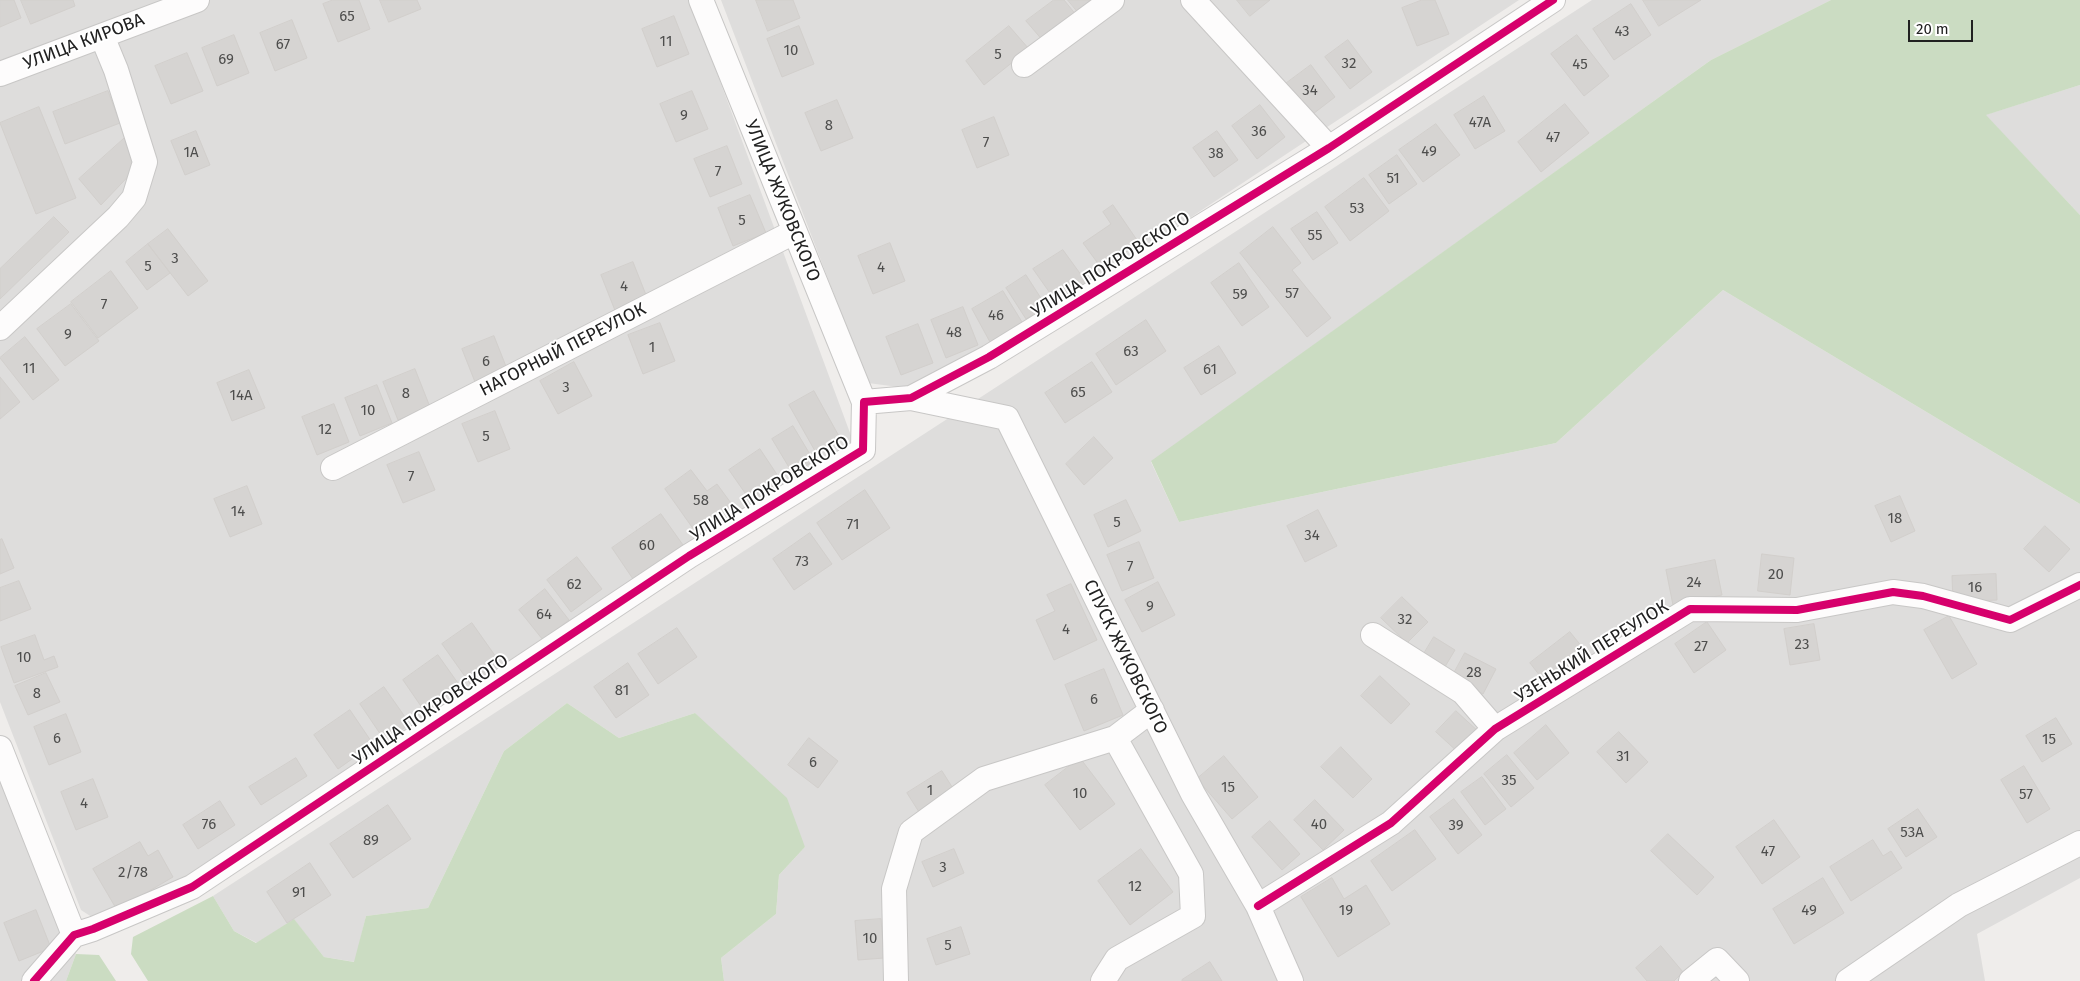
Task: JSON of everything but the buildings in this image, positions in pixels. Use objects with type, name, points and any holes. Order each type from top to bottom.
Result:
[{"type":"street","name":"УЛИЦА КИРОВА","points":[[0,74],[197,0]]},
{"type":"street","name":"УЛИЦА ЖУКОВСКОГО","points":[[701,0],[864,402]]},
{"type":"street","points":[[1024,65],[1112,0]]},
{"type":"street","points":[[1193,0],[1329,148]]},
{"type":"street","name":"УЛИЦА ПОКРОВСКОГО","points":[[74,935],[93,929],[192,887],[690,556],[863,450],[864,402],[911,398],[990,357],[1329,148],[1553,0]]},
{"type":"street","points":[[0,328],[118,217],[134,198],[145,162],[116,70],[102,36]]},
{"type":"street","name":"НАГОРНЫЙ ПЕРЕУЛОК","points":[[333,468],[794,232]]},
{"type":"street","name":"СПУСК ЖУКОВСКОГО","points":[[911,398],[1007,418],[1194,794],[1258,906],[1291,981]]},
{"type":"street","name":"УЗЕНЬКИЙ ПЕРЕУЛОК","points":[[1258,906],[1390,823],[1495,729],[1690,609],[1797,610],[1893,592],[1924,596],[2010,620],[2080,585]]},
{"type":"street","points":[[1373,635],[1463,692],[1495,729]]},
{"type":"street","points":[[896,981],[894,889],[911,832],[984,779],[1115,738],[1152,710]]},
{"type":"street","points":[[1103,981],[1117,959],[1193,916],[1190,874],[1115,738]]},
{"type":"street","points":[[0,748],[74,935],[34,981]]},
{"type":"street","points":[[1848,981],[1959,905],[2080,843]]},
{"type":"street","points":[[1691,981],[1717,960],[1737,981]]},
{"type":"shaded area","points":[[0,0],[690,0],[853,441],[187,881],[98,921],[81,910],[0,702]]},
{"type":"shaded area","points":[[721,0],[1519,0],[995,347],[906,388],[868,383]]},
{"type":"shaded area","points":[[1592,0],[1831,0],[1711,60],[1151,462],[1179,522],[1556,443],[1723,290],[2080,504],[2080,878],[1977,934],[1985,981],[724,981],[721,958],[776,914],[779,875],[805,847],[695,713],[619,738],[567,703],[504,751],[428,908],[366,916],[355,962],[324,957],[294,920],[257,943],[234,931],[213,896]]},
{"type":"shaded area","points":[[2080,85],[2080,215],[1985,115]]},
{"type":"shaded area","points":[[0,768],[76,954],[66,981],[0,981]]},
{"type":"green space","points":[[1831,0],[2080,0],[2080,85],[1986,115],[2080,215],[2080,504],[1723,290],[1556,443],[1179,522],[1151,461],[1711,60]]},
{"type":"green space","points":[[567,703],[619,738],[695,713],[787,798],[805,847],[779,875],[776,914],[721,958],[724,981],[148,981],[131,954],[133,937],[213,896],[234,931],[256,943],[294,919],[324,957],[354,962],[366,916],[428,908],[504,751]]},
{"type":"green space","points":[[76,954],[99,955],[116,981],[66,981]]},
{"type":"cycle path","points":[[34,981],[74,935],[93,929],[192,887],[689,556],[863,450],[864,402],[911,398],[989,357],[1329,148],[1553,0]]},
{"type":"cycle path","points":[[1258,906],[1391,823],[1495,729],[1690,609],[1797,610],[1893,592],[1923,596],[2010,620],[2080,585]]}]
